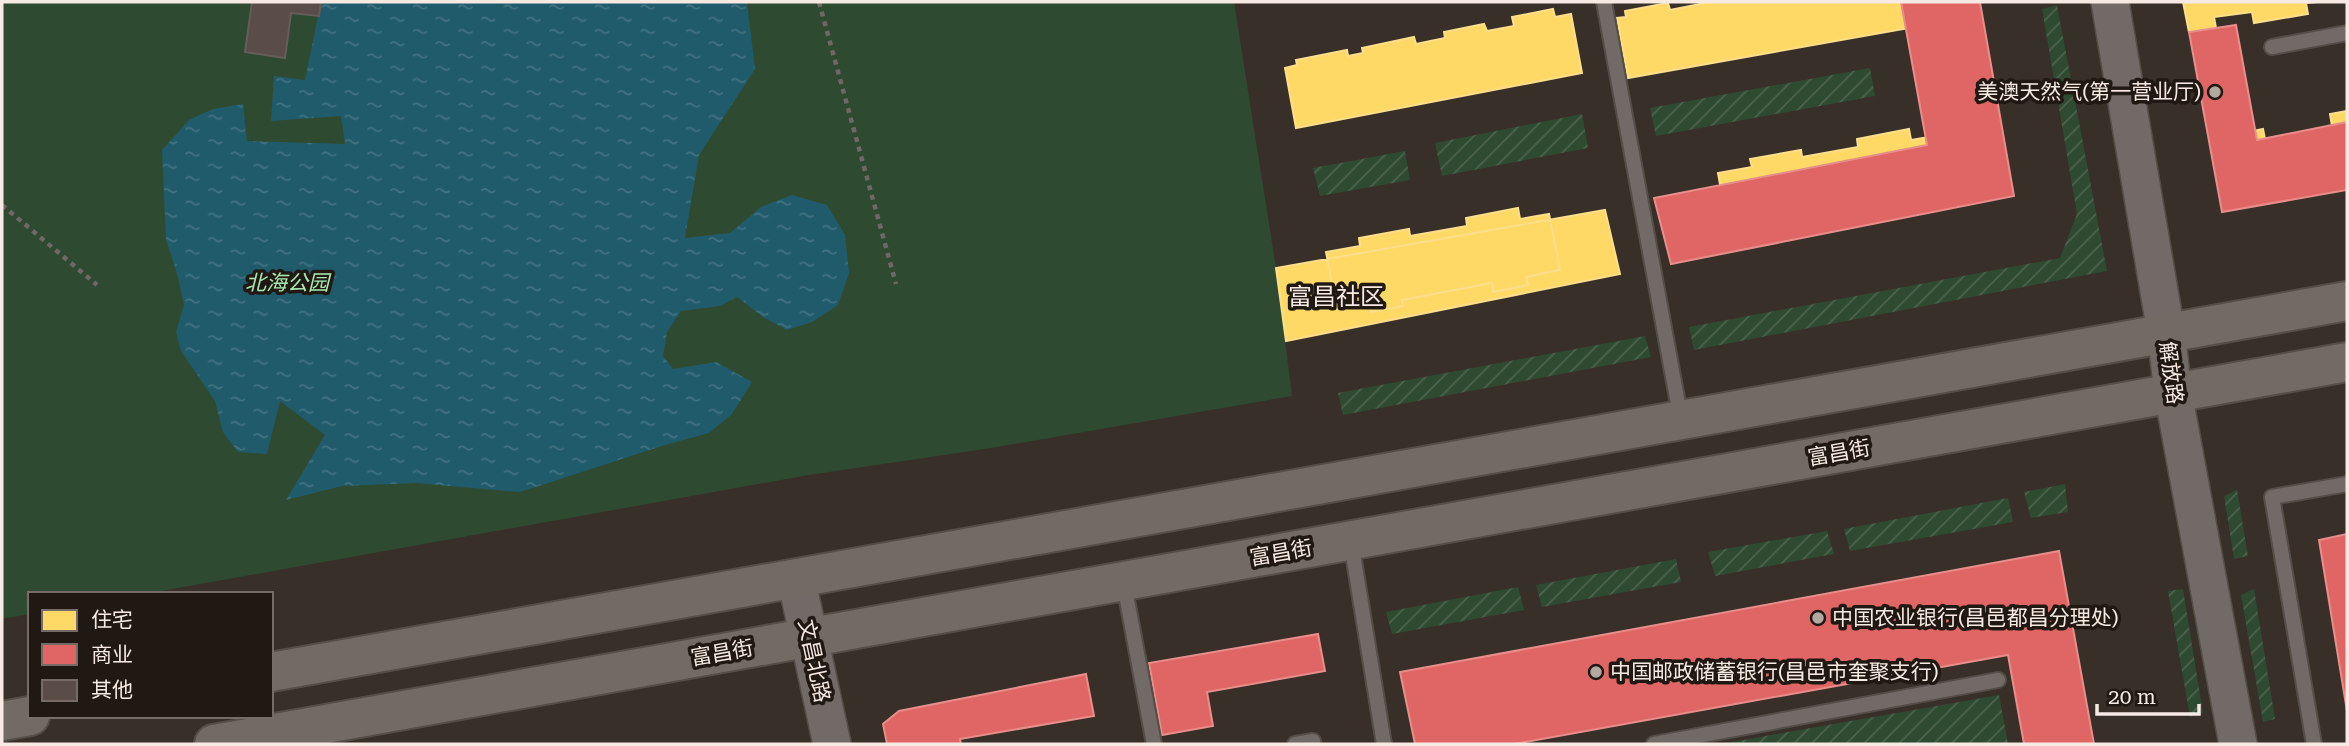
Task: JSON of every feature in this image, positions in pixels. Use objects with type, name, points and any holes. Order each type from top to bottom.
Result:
[{"type":"main road","points":[[273,673],[2347,301]]},
{"type":"main road","name":"富昌街","points":[[214,744],[2347,362]]},
{"type":"main road","points":[[2,721],[28,716]]},
{"type":"street","name":"解放路","points":[[2110,2],[2166,332],[2173,393],[2238,744]]},
{"type":"street","name":"文昌北路","points":[[796,578],[832,744]]},
{"type":"lane","points":[[1604,2],[1681,420]]},
{"type":"lane","points":[[2272,47],[2347,33]]},
{"type":"lane","points":[[2314,744],[2272,497],[2347,484]]},
{"type":"lane","points":[[1351,540],[1384,744]]},
{"type":"lane","points":[[1123,581],[1154,744]]},
{"type":"lane","points":[[1654,744],[1998,680]]},
{"type":"lane","points":[[1295,744],[1313,741]]},
{"type":"path","points":[[819,2],[896,284]]},
{"type":"path","points":[[2,205],[97,285]]},
{"type":"green space","name":"北海公园","points":[[2,2],[1234,2],[1276,268],[1292,396],[991,448],[809,475],[156,592],[28,592],[28,614],[2,619]]},
{"type":"green space","points":[[2057,5],[2107,271],[1694,350],[1689,327],[2060,258],[2077,214],[2042,9]]},
{"type":"green space","points":[[1870,68],[1875,96],[1656,136],[1650,108]]},
{"type":"green space","points":[[1582,114],[1588,148],[1442,176],[1435,143]]},
{"type":"green space","points":[[1405,151],[1410,180],[1320,196],[1313,168]]},
{"type":"green space","points":[[1645,336],[1651,357],[1343,415],[1338,393]]},
{"type":"green space","points":[[2065,484],[2068,512],[2031,518],[2024,492]]},
{"type":"green space","points":[[2237,490],[2248,556],[2234,559],[2224,496]]},
{"type":"green space","points":[[2008,498],[2013,522],[1850,551],[1844,529]]},
{"type":"green space","points":[[1827,531],[1834,554],[1715,576],[1708,552]]},
{"type":"green space","points":[[1676,559],[1681,582],[1542,607],[1536,585]]},
{"type":"green space","points":[[1518,587],[1524,610],[1392,634],[1386,612]]},
{"type":"green space","points":[[2183,589],[2203,713],[2190,717],[2168,591]]},
{"type":"green space","points":[[2254,589],[2275,719],[2263,722],[2241,595]]},
{"type":"green space","points":[[1999,695],[2008,744],[1720,744]]},
{"type":"water","name":"北海公园","points":[[321,2],[747,2],[755,69],[699,155],[685,238],[730,233],[761,207],[792,195],[827,205],[845,235],[849,273],[838,305],[812,322],[787,330],[763,317],[737,297],[720,306],[681,311],[667,332],[663,356],[673,369],[716,362],[752,382],[732,414],[709,433],[520,492],[416,483],[342,486],[286,500],[325,435],[280,401],[267,454],[238,452],[223,432],[215,401],[181,351],[176,332],[184,305],[166,239],[162,150],[189,120],[213,109],[243,104],[247,141],[345,144],[341,116],[271,121],[274,76],[305,80]]},
{"type":"building: 住宅","points":[[1710,2],[1940,2],[1943,22],[1628,78],[1617,18],[1626,17],[1625,11],[1668,3],[1670,10]]},
{"type":"building: 住宅","points":[[2183,2],[2317,2],[2306,3],[2308,14],[2254,23],[2252,12],[2214,17],[2216,28],[2189,32]]},
{"type":"building: 住宅","points":[[1553,9],[1555,17],[1571,14],[1582,73],[1296,128],[1285,68],[1297,65],[1296,60],[1347,50],[1348,56],[1363,53],[1362,48],[1414,37],[1416,44],[1445,38],[1444,32],[1484,24],[1487,31],[1514,26],[1512,17]]},
{"type":"building: 住宅","points":[[2347,111],[2347,184],[2268,199],[2265,183],[2253,186],[2255,200],[2232,203],[2221,148],[2246,143],[2243,133],[2263,129],[2265,139],[2332,126],[2330,114]]},
{"type":"building: 住宅","points":[[1909,129],[1911,140],[1941,135],[1951,192],[1918,198],[1920,206],[1885,213],[1884,204],[1793,220],[1795,227],[1763,233],[1761,224],[1728,230],[1718,173],[1752,167],[1750,159],[1801,150],[1802,157],[1858,147],[1857,139]]},
{"type":"building: 住宅","points":[[1518,208],[1520,219],[1549,214],[1560,270],[1526,277],[1528,285],[1493,292],[1492,283],[1402,300],[1403,306],[1371,312],[1370,304],[1337,309],[1326,252],[1360,246],[1359,238],[1409,229],[1410,236],[1467,226],[1466,218]]},
{"type":"building: 住宅","points":[[1605,210],[1620,274],[1286,341],[1276,268]]},
{"type":"building: 住宅","points":[[2012,572],[2014,580],[2029,577],[2041,638],[2029,641],[2027,633],[1985,642],[1987,650],[1962,654],[1961,646],[1924,653],[1926,661],[1898,666],[1896,657],[1848,667],[1850,676],[1839,678],[1827,618],[1846,614],[1844,606],[1877,600],[1879,606],[1909,601],[1908,593],[1945,586],[1947,593],[1977,587],[1976,579]]},
{"type":"building: 住宅","points":[[1745,623],[1747,633],[1762,630],[1773,691],[1761,693],[1760,684],[1717,692],[1718,701],[1693,705],[1692,697],[1651,704],[1653,713],[1634,717],[1621,649],[1640,646],[1639,639],[1677,632],[1679,642],[1710,636],[1709,630]]},
{"type":"building: 住宅","points":[[1540,654],[1541,664],[1556,661],[1567,722],[1556,724],[1554,715],[1511,723],[1512,732],[1487,737],[1486,728],[1445,736],[1447,744],[1427,744],[1416,680],[1434,677],[1433,670],[1472,664],[1473,673],[1504,667],[1503,661]]},
{"type":"building: 商业","points":[[1901,2],[1980,2],[2014,196],[1671,264],[1654,198],[1927,145]]},
{"type":"building: 商业","points":[[2236,25],[2257,140],[2347,122],[2347,190],[2222,212],[2189,32]]},
{"type":"building: 商业","points":[[2347,534],[2347,711],[2319,540]]},
{"type":"building: 商业","points":[[2059,551],[2094,744],[2024,744],[2008,655],[1514,744],[1415,744],[1400,672]]},
{"type":"building: 商业","points":[[1318,634],[1325,671],[1207,692],[1213,726],[1162,735],[1149,663]]},
{"type":"building: 商业","points":[[1086,674],[1094,716],[960,739],[961,744],[887,744],[883,724],[899,711]]},
{"type":"building: 其他","points":[[252,2],[321,2],[319,16],[291,13],[285,58],[245,52]]},
{"type":"place","name":"美澳天然气(第一营业厅)","points":[[2215,92]]},
{"type":"place","name":"中国农业银行(昌邑都昌分理处)","points":[[1818,618]]},
{"type":"place","name":"中国邮政储蓄银行(昌邑市奎聚支行)","points":[[1596,672]]},
{"type":"district","name":"富昌社区","points":[[1336,297]]}]
